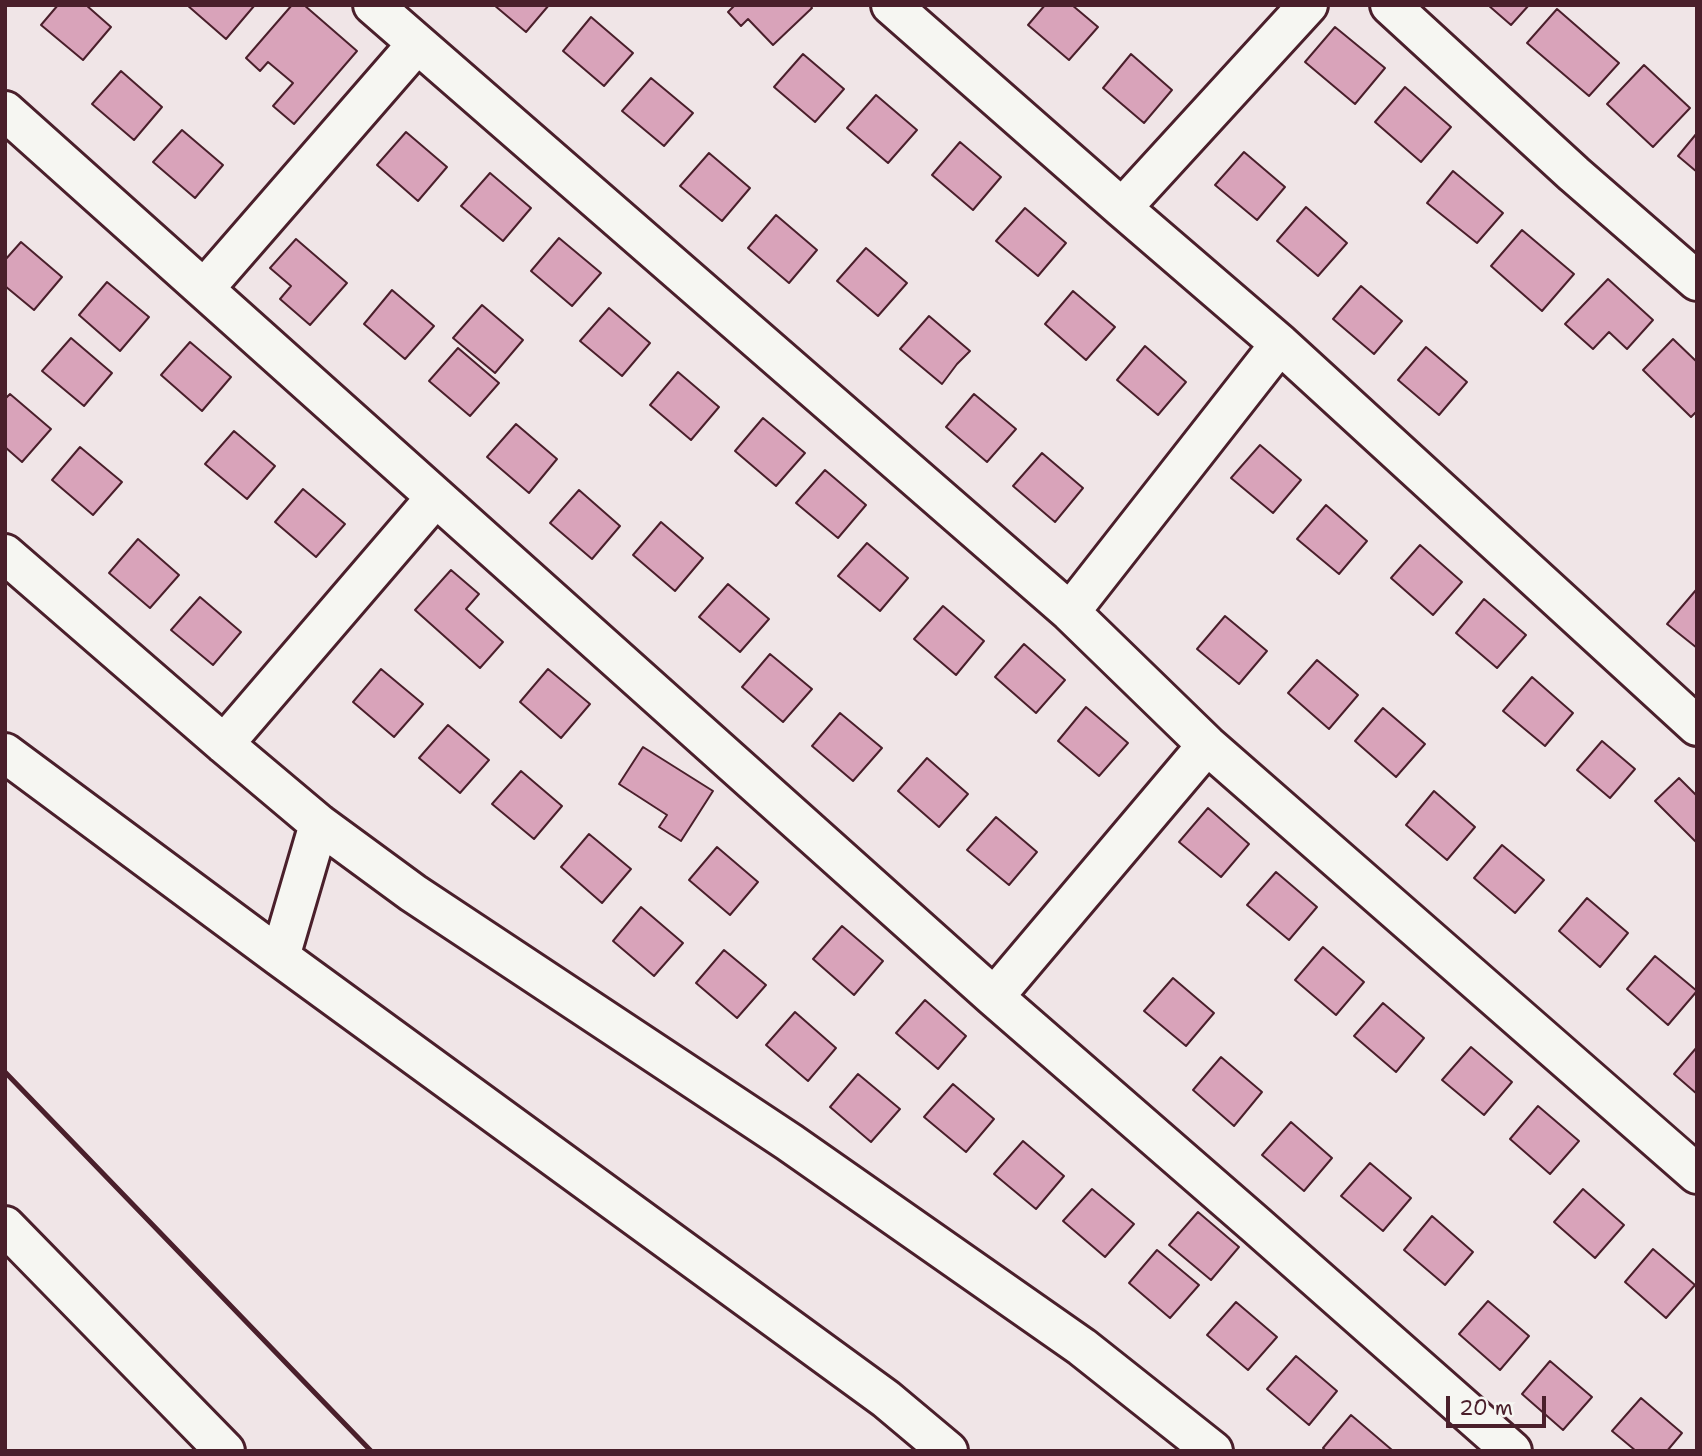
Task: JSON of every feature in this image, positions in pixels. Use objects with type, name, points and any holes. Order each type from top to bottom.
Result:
[{"type":"street","points":[[373,5],[1070,612],[1207,745],[1697,1174]]},
{"type":"street","points":[[891,5],[1280,344],[1697,726]]},
{"type":"street","points":[[1122,208],[1308,5]]},
{"type":"street","points":[[1390,5],[1574,174],[1697,281]]},
{"type":"street","points":[[204,289],[418,44]]},
{"type":"street","points":[[5,111],[994,997],[1512,1451]]},
{"type":"street","points":[[1070,612],[1280,344]]},
{"type":"street","points":[[224,744],[436,497]]},
{"type":"street","points":[[5,554],[319,824],[412,893],[789,1142],[1071,1339],[1213,1451]]},
{"type":"street","points":[[994,997],[1207,745]]},
{"type":"street","points":[[5,753],[864,1383],[948,1451]]},
{"type":"street","points":[[280,957],[319,824]]},
{"type":"street","points":[[5,1226],[225,1451]]},
{"type":"building","points":[[58,5],[86,5],[111,27],[83,60],[41,25]]},
{"type":"building","points":[[187,5],[254,5],[254,6],[226,39]]},
{"type":"building","points":[[292,5],[304,5],[357,51],[294,124],[273,106],[293,83],[268,62],[260,71],[246,58]]},
{"type":"building","points":[[494,5],[549,5],[526,32]]},
{"type":"building","points":[[733,5],[810,5],[812,8],[773,45],[748,19],[741,26],[728,12]]},
{"type":"building","points":[[1045,5],[1072,5],[1098,27],[1069,60],[1028,25]]},
{"type":"building","points":[[1488,5],[1529,5],[1511,25]]},
{"type":"building","points":[[1557,9],[1619,63],[1589,96],[1527,43]]},
{"type":"building","points":[[591,17],[633,53],[604,86],[563,51]]},
{"type":"building","points":[[1335,27],[1385,68],[1355,104],[1305,62]]},
{"type":"building","points":[[803,54],[844,89],[815,122],[774,87]]},
{"type":"building","points":[[1131,54],[1172,90],[1144,123],[1103,88]]},
{"type":"building","points":[[1644,65],[1690,108],[1653,147],[1607,104]]},
{"type":"building","points":[[121,71],[162,107],[134,140],[92,104]]},
{"type":"building","points":[[651,78],[693,113],[664,146],[622,111]]},
{"type":"building","points":[[1405,87],[1451,127],[1421,162],[1375,122]]},
{"type":"building","points":[[876,95],[917,130],[888,163],[847,128]]},
{"type":"building","points":[[182,130],[223,165],[195,198],[153,162]]},
{"type":"building","points":[[406,132],[447,167],[418,201],[377,165]]},
{"type":"building","points":[[1697,133],[1697,172],[1678,156]]},
{"type":"building","points":[[960,142],[1001,177],[973,210],[932,175]]},
{"type":"building","points":[[1244,152],[1285,187],[1257,220],[1215,185]]},
{"type":"building","points":[[709,153],[750,188],[722,221],[680,186]]},
{"type":"building","points":[[1453,171],[1503,213],[1477,243],[1427,203]]},
{"type":"building","points":[[490,173],[531,208],[503,241],[461,206]]},
{"type":"building","points":[[1306,207],[1347,243],[1318,276],[1277,241]]},
{"type":"building","points":[[1025,208],[1066,243],[1038,276],[996,241]]},
{"type":"building","points":[[776,215],[817,250],[789,283],[748,248]]},
{"type":"building","points":[[1522,230],[1574,274],[1542,311],[1491,266]]},
{"type":"building","points":[[559,238],[601,273],[572,306],[531,271]]},
{"type":"building","points":[[296,239],[347,283],[310,325],[280,299],[291,286],[270,268]]},
{"type":"building","points":[[21,242],[62,277],[34,310],[5,286],[5,260]]},
{"type":"building","points":[[866,248],[907,283],[878,316],[837,281]]},
{"type":"building","points":[[1608,279],[1653,320],[1627,349],[1609,332],[1593,349],[1565,324]]},
{"type":"building","points":[[107,282],[149,317],[120,351],[79,315]]},
{"type":"building","points":[[1361,286],[1402,321],[1374,354],[1333,319]]},
{"type":"building","points":[[392,290],[434,326],[405,359],[364,324]]},
{"type":"building","points":[[1073,291],[1115,327],[1086,360],[1045,324]]},
{"type":"building","points":[[482,305],[523,340],[495,373],[453,338]]},
{"type":"building","points":[[609,308],[650,343],[622,376],[580,341]]},
{"type":"building","points":[[929,316],[970,351],[942,384],[900,349]]},
{"type":"building","points":[[71,338],[112,373],[84,406],[42,371]]},
{"type":"building","points":[[1673,339],[1697,362],[1697,411],[1691,417],[1643,370]]},
{"type":"building","points":[[190,342],[231,377],[202,411],[161,375]]},
{"type":"building","points":[[1145,346],[1186,382],[1158,415],[1117,380]]},
{"type":"building","points":[[1426,347],[1467,382],[1439,415],[1398,380]]},
{"type":"building","points":[[458,348],[499,383],[470,416],[429,381]]},
{"type":"building","points":[[678,372],[719,407],[691,440],[650,405]]},
{"type":"building","points":[[10,394],[51,429],[22,462],[5,447],[5,399]]},
{"type":"building","points":[[974,394],[1016,429],[987,462],[946,427]]},
{"type":"building","points":[[763,418],[805,453],[776,486],[735,451]]},
{"type":"building","points":[[516,424],[557,459],[529,493],[487,457]]},
{"type":"building","points":[[234,431],[275,466],[247,499],[205,464]]},
{"type":"building","points":[[1260,445],[1301,480],[1273,513],[1231,478]]},
{"type":"building","points":[[80,447],[122,482],[93,515],[52,480]]},
{"type":"building","points":[[1042,453],[1083,488],[1055,522],[1013,486]]},
{"type":"building","points":[[825,470],[866,505],[838,538],[796,503]]},
{"type":"building","points":[[303,489],[345,524],[316,557],[275,522]]},
{"type":"building","points":[[579,490],[620,526],[592,559],[550,523]]},
{"type":"building","points":[[1326,505],[1367,541],[1339,574],[1297,539]]},
{"type":"building","points":[[661,522],[703,558],[675,591],[633,555]]},
{"type":"building","points":[[138,539],[179,575],[150,608],[109,573]]},
{"type":"building","points":[[867,543],[908,578],[880,611],[838,576]]},
{"type":"building","points":[[1420,545],[1462,582],[1433,615],[1391,578]]},
{"type":"building","points":[[451,570],[479,594],[466,609],[503,642],[480,668],[415,610]]},
{"type":"building","points":[[728,584],[769,619],[740,652],[699,617]]},
{"type":"building","points":[[1697,591],[1697,648],[1667,624]]},
{"type":"building","points":[[200,597],[241,632],[213,665],[171,630]]},
{"type":"building","points":[[1484,599],[1526,635],[1497,668],[1456,633]]},
{"type":"building","points":[[943,606],[984,641],[956,675],[914,639]]},
{"type":"building","points":[[1225,616],[1267,651],[1239,684],[1197,649]]},
{"type":"building","points":[[1024,644],[1065,680],[1036,713],[995,677]]},
{"type":"building","points":[[770,654],[812,689],[783,722],[742,687]]},
{"type":"building","points":[[1317,660],[1358,695],[1329,729],[1288,693]]},
{"type":"building","points":[[381,669],[423,704],[394,737],[353,702]]},
{"type":"building","points":[[548,669],[590,704],[561,738],[520,702]]},
{"type":"building","points":[[1532,677],[1573,713],[1545,746],[1503,711]]},
{"type":"building","points":[[1086,707],[1128,743],[1099,776],[1058,741]]},
{"type":"building","points":[[1383,708],[1425,744],[1396,777],[1355,741]]},
{"type":"building","points":[[840,713],[882,748],[853,781],[812,746]]},
{"type":"building","points":[[448,725],[489,760],[460,793],[419,758]]},
{"type":"building","points":[[1602,741],[1635,769],[1610,798],[1577,770]]},
{"type":"building","points":[[643,747],[713,791],[681,841],[659,827],[667,815],[619,784]]},
{"type":"building","points":[[927,758],[968,794],[939,827],[898,791]]},
{"type":"building","points":[[521,771],[562,806],[534,839],[492,804]]},
{"type":"building","points":[[1679,778],[1697,796],[1696,842],[1655,801]]},
{"type":"building","points":[[1434,791],[1475,827],[1447,860],[1406,825]]},
{"type":"building","points":[[1208,808],[1249,844],[1221,877],[1179,842]]},
{"type":"building","points":[[996,817],[1037,852],[1009,885],[967,850]]},
{"type":"building","points":[[589,834],[631,869],[602,903],[561,867]]},
{"type":"building","points":[[1502,845],[1544,880],[1515,913],[1474,878]]},
{"type":"building","points":[[717,847],[758,882],[730,915],[689,880]]},
{"type":"building","points":[[1276,872],[1317,907],[1289,940],[1247,905]]},
{"type":"building","points":[[1587,898],[1628,933],[1600,967],[1559,931]]},
{"type":"building","points":[[641,907],[683,943],[654,976],[613,941]]},
{"type":"building","points":[[842,926],[883,961],[854,995],[813,959]]},
{"type":"building","points":[[1323,947],[1364,982],[1336,1015],[1295,980]]},
{"type":"building","points":[[724,950],[766,985],[737,1018],[696,983]]},
{"type":"building","points":[[1655,956],[1697,991],[1668,1025],[1627,989]]},
{"type":"building","points":[[1173,978],[1214,1013],[1186,1046],[1144,1011]]},
{"type":"building","points":[[925,1000],[966,1036],[938,1069],[896,1033]]},
{"type":"building","points":[[1383,1003],[1424,1038],[1396,1072],[1354,1036]]},
{"type":"building","points":[[795,1012],[836,1048],[808,1081],[766,1045]]},
{"type":"building","points":[[1471,1047],[1512,1082],[1484,1115],[1442,1080]]},
{"type":"building","points":[[1697,1047],[1697,1094],[1674,1074]]},
{"type":"building","points":[[1221,1057],[1262,1092],[1234,1126],[1193,1090]]},
{"type":"building","points":[[858,1074],[900,1109],[871,1142],[830,1107]]},
{"type":"building","points":[[953,1084],[994,1119],[966,1152],[924,1117]]},
{"type":"building","points":[[1538,1106],[1579,1141],[1550,1174],[1510,1139]]},
{"type":"building","points":[[1291,1122],[1332,1158],[1304,1191],[1262,1155]]},
{"type":"building","points":[[1023,1141],[1064,1176],[1036,1209],[994,1174]]},
{"type":"building","points":[[1370,1163],[1411,1198],[1383,1231],[1341,1196]]},
{"type":"building","points":[[1092,1189],[1134,1224],[1105,1257],[1063,1221]]},
{"type":"building","points":[[1583,1189],[1624,1225],[1595,1258],[1554,1222]]},
{"type":"building","points":[[1198,1212],[1239,1247],[1211,1280],[1169,1245]]},
{"type":"building","points":[[1432,1216],[1473,1252],[1445,1285],[1404,1250]]},
{"type":"building","points":[[1653,1249],[1695,1285],[1666,1318],[1625,1282]]},
{"type":"building","points":[[1157,1250],[1199,1285],[1170,1318],[1129,1283]]},
{"type":"building","points":[[1488,1301],[1529,1336],[1500,1370],[1459,1334]]},
{"type":"building","points":[[1236,1302],[1277,1337],[1248,1370],[1207,1335]]},
{"type":"building","points":[[1296,1356],[1337,1391],[1309,1425],[1267,1389]]},
{"type":"building","points":[[1550,1361],[1592,1397],[1563,1430],[1522,1394]]},
{"type":"building","points":[[1641,1398],[1682,1433],[1667,1451],[1636,1451],[1612,1431]]},
{"type":"building","points":[[1351,1415],[1392,1451],[1326,1451],[1323,1448]]},
{"type":"railway","points":[[5,1072],[371,1451]]}]
